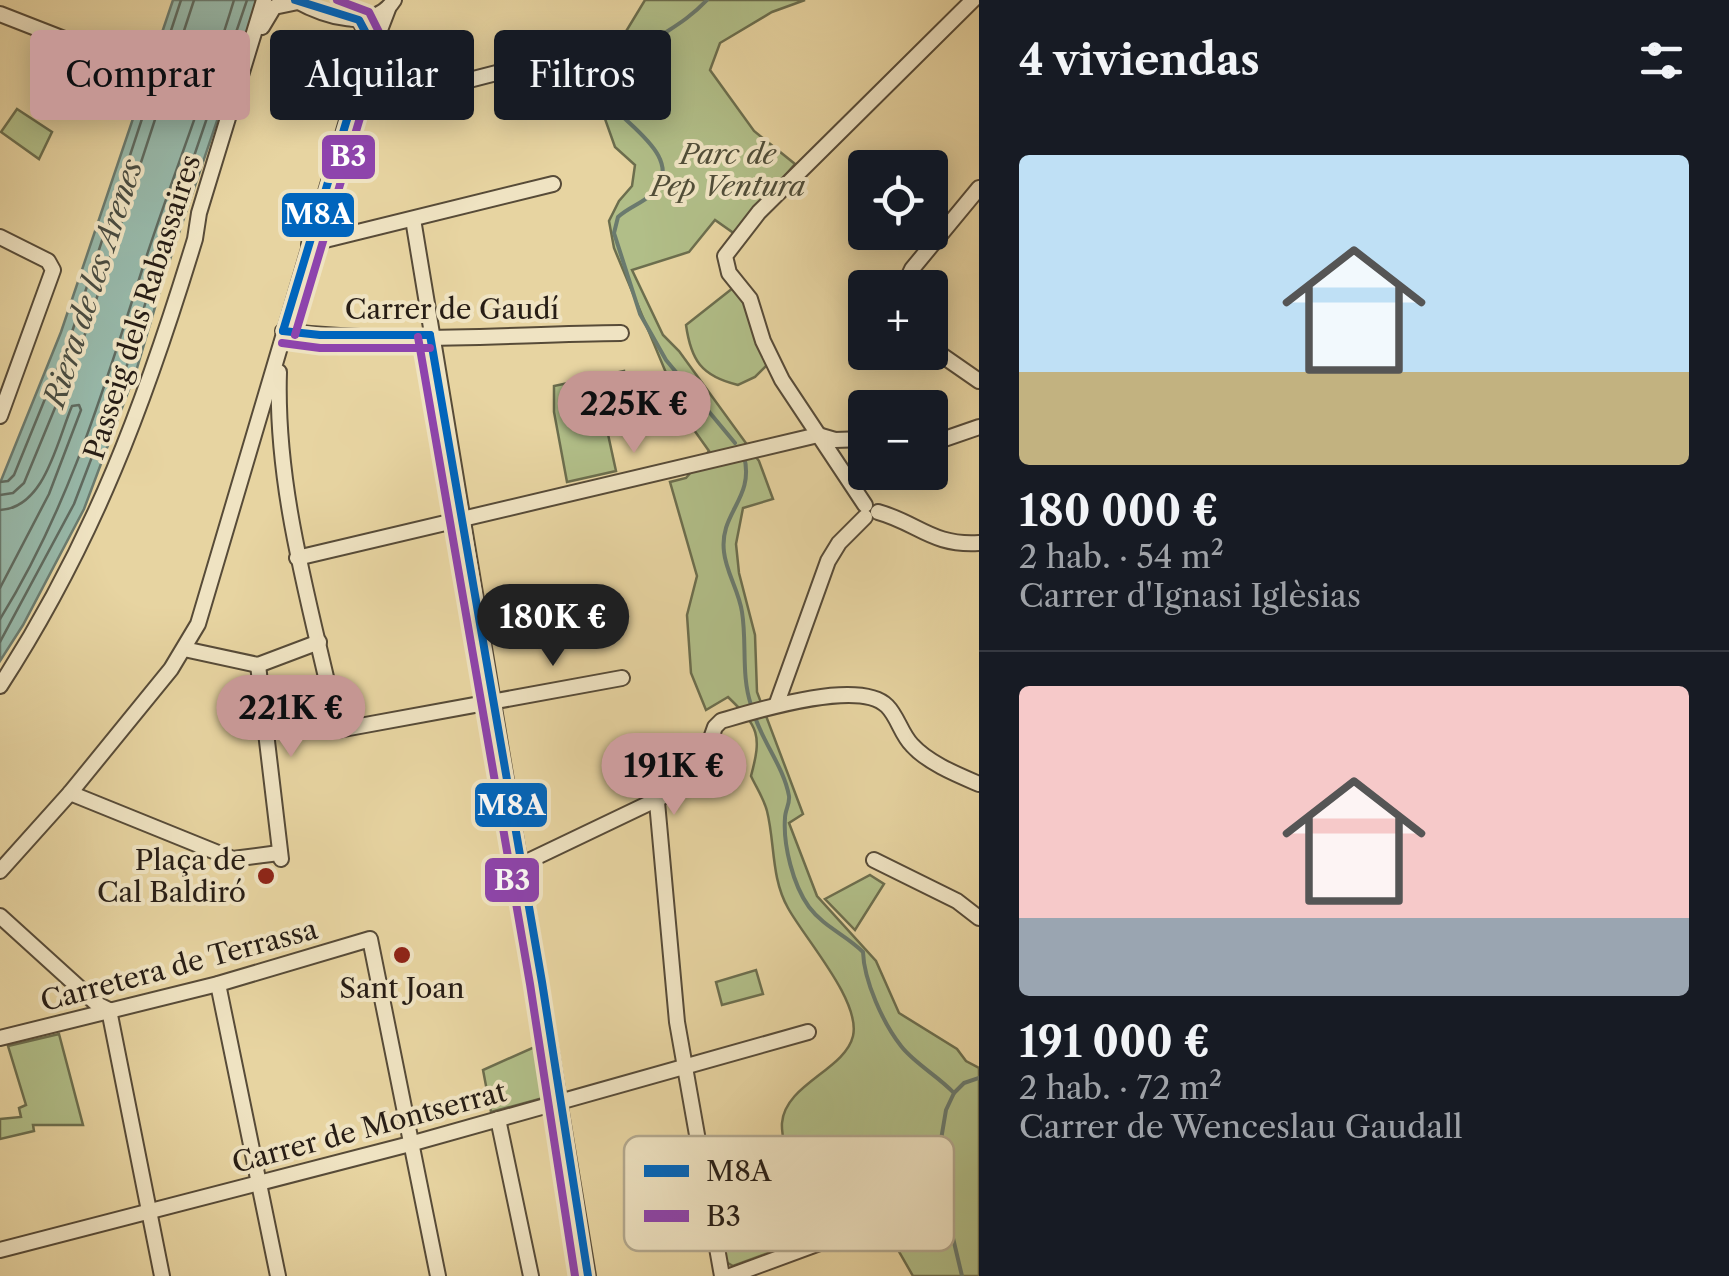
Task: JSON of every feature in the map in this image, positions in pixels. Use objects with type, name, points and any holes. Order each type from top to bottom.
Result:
[{"type":"street","name":"Passeig dels Rabassaires","points":[[0,686],[59,588],[118,466],[196,239],[199,213],[264,0]]},
{"type":"street","points":[[973,0],[760,212],[725,256],[729,274],[750,299],[772,360],[869,511],[896,517],[930,537],[979,544]]},
{"type":"street","name":"Passeig dels Rabassaires","points":[[254,40],[274,7],[296,1]]},
{"type":"street","points":[[296,1],[359,20],[373,19],[392,3]]},
{"type":"street","points":[[382,30],[392,3]]},
{"type":"street","points":[[0,14],[41,30]]},
{"type":"street","points":[[359,20],[363,30]]},
{"type":"street","points":[[0,871],[70,793],[184,649],[206,598],[348,120]]},
{"type":"street","points":[[310,244],[553,184]]},
{"type":"street","points":[[911,270],[979,188]]},
{"type":"street","points":[[412,218],[588,1276]]},
{"type":"street","points":[[0,237],[48,261],[53,270],[0,416]]},
{"type":"street","name":"Carrer de Gaudí","points":[[281,338],[621,332]]},
{"type":"street","points":[[281,338],[278,420],[298,558],[338,730],[622,678]]},
{"type":"street","points":[[948,359],[979,381]]},
{"type":"street","points":[[260,419],[263,429],[268,431],[276,427],[278,420]]},
{"type":"street","points":[[948,438],[979,428]]},
{"type":"street","points":[[298,558],[818,435],[848,440]]},
{"type":"street","points":[[777,703],[828,561],[869,511]]},
{"type":"street","points":[[184,649],[258,665],[319,642]]},
{"type":"street","points":[[70,793],[233,858],[280,856],[258,665]]},
{"type":"street","points":[[522,864],[657,802],[698,775],[712,731],[721,722],[777,703],[838,696],[871,697],[888,706],[911,744],[979,784]]},
{"type":"street","points":[[657,802],[677,1022],[697,1136]]},
{"type":"street","points":[[874,860],[957,902],[979,918]]},
{"type":"street","points":[[0,916],[97,1004],[109,1010],[162,1276]]},
{"type":"street","name":"Carretera de Terrassa","points":[[0,1038],[218,984],[370,939],[409,1144]]},
{"type":"street","points":[[218,984],[278,1276]]},
{"type":"street","name":"Carrer de Montserrat","points":[[0,1250],[409,1144],[808,1032]]},
{"type":"street","points":[[498,1119],[531,1276]]},
{"type":"street","points":[[409,1144],[438,1276]]},
{"type":"street","points":[[718,1251],[722,1276]]},
{"type":"street","points":[[730,1276],[797,1251]]},
{"type":"green space","name":"Parc de Pep Ventura","points":[[645,0],[805,0],[772,12],[720,43],[710,70],[754,131],[795,164],[735,234],[715,220],[689,252],[632,270],[663,335],[679,351],[759,461],[773,499],[743,508],[736,544],[739,573],[755,635],[757,692],[803,814],[789,823],[817,896],[876,961],[899,1013],[957,1049],[966,1061],[979,1068],[979,1276],[913,1276],[899,1251],[954,1251],[954,1136],[783,1136],[786,1109],[804,1087],[848,1048],[853,1022],[830,970],[783,897],[767,811],[751,776],[757,741],[752,724],[728,697],[706,710],[691,673],[687,615],[697,576],[670,482],[686,478],[709,451],[684,416],[614,248],[609,221],[632,186],[635,165],[615,147],[605,120],[671,120],[671,30],[627,30]]},
{"type":"green space","points":[[17,109],[52,132],[39,159],[1,132]]},
{"type":"green space","points":[[738,284],[772,360],[755,377],[738,385],[715,377],[700,365],[686,325]]},
{"type":"green space","points":[[624,371],[627,393],[604,416],[616,471],[567,482],[554,412],[554,386]]},
{"type":"green space","points":[[870,875],[884,884],[855,930],[825,899]]},
{"type":"green space","points":[[756,970],[763,994],[722,1005],[716,982]]},
{"type":"green space","points":[[59,1034],[83,1125],[33,1125],[34,1131],[0,1139],[0,1119],[21,1117],[19,1108],[26,1105],[8,1046]]},
{"type":"green space","points":[[539,1045],[548,1092],[543,1098],[491,1112],[483,1070]]},
{"type":"green space","points":[[724,1251],[774,1251],[733,1266],[726,1262]]},
{"type":"water","points":[[173,0],[258,0],[248,30],[163,30]]},
{"type":"water","name":"Riera de les Arenes","points":[[133,120],[217,120],[137,368],[84,509],[0,661],[0,483],[61,332]]},
{"type":"waterway","points":[[707,0],[646,46],[626,72],[622,116],[656,151],[663,172],[652,194],[618,217],[614,233],[640,314],[666,360],[735,443]]},
{"type":"waterway","points":[[744,456],[745,484],[727,526],[724,552],[742,612],[751,705]]},
{"type":"waterway","points":[[755,717],[786,786],[786,840],[803,898],[821,920],[863,952],[871,988],[894,1037],[954,1093]]},
{"type":"waterway","points":[[942,1136],[954,1093],[964,1083],[979,1078]]},
{"type":"waterway","points":[[954,1242],[962,1276]]},
{"type":"transit line","name":"M8A","points":[[283,331],[368,50],[367,35],[359,20],[295,0]]},
{"type":"transit line","name":"B3","points":[[295,335],[380,51],[379,32],[369,12],[337,0]]},
{"type":"transit line","name":"M8A","points":[[283,331],[430,335]]},
{"type":"transit line","name":"M8A","points":[[430,335],[542,982],[588,1276]]},
{"type":"transit line","name":"B3","points":[[418,337],[530,984],[575,1276]]},
{"type":"transit line","name":"B3","points":[[282,343],[320,348],[430,348]]},
{"type":"place","name":"Plaça de Cal Baldiró","points":[[266,876]]},
{"type":"place","name":"Sant Joan","points":[[402,955]]}]
